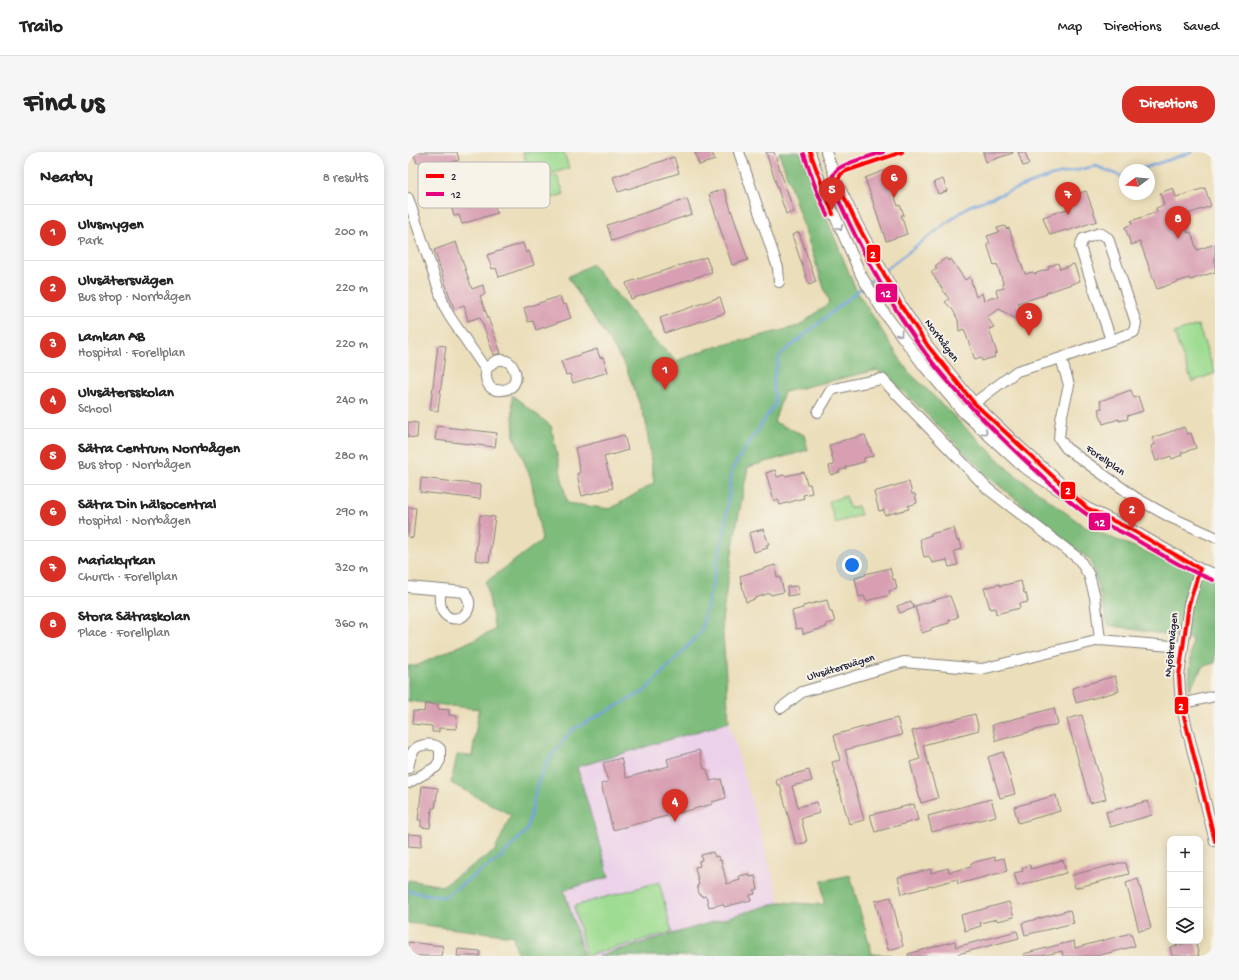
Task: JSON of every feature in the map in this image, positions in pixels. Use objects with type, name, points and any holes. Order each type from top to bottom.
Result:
[{"type":"street","points":[[739,152],[778,268],[779,282]]},
{"type":"street","name":"Norrbågen","points":[[811,152],[822,187],[862,277],[924,366],[963,412],[1023,468],[1087,508],[1132,530],[1200,569],[1215,574]]},
{"type":"street","name":"Norrbågen","points":[[826,152],[836,182],[855,220],[902,307],[928,346],[974,403],[1018,446],[1087,508]]},
{"type":"street","points":[[408,198],[445,308],[486,370]]},
{"type":"street","points":[[963,412],[1017,371],[1061,358],[1134,332],[1136,323],[1108,238],[1100,233],[1083,239],[1080,247],[1111,340]]},
{"type":"street","name":"Forellplan","points":[[1061,358],[1069,385],[1061,419],[1059,438],[1066,448],[1136,498],[1170,517],[1215,536]]},
{"type":"street","points":[[818,412],[831,390],[851,384],[882,379],[988,489],[1079,559],[1089,575],[1095,597],[1100,640]]},
{"type":"street","name":"Nyöstervägen","points":[[1200,569],[1189,604],[1179,676],[1181,704],[1215,841]]},
{"type":"street","points":[[408,587],[440,591]]},
{"type":"street","name":"Ulvsätersvägen","points":[[781,708],[802,692],[904,662],[982,669],[1100,640],[1183,647]]},
{"type":"street","points":[[1181,704],[1215,696]]},
{"type":"street","points":[[408,768],[414,750],[420,746],[429,744],[437,746],[440,749],[440,760],[436,767],[408,783]]},
{"type":"shaded area","points":[[729,722],[780,902],[598,956],[584,956],[564,890],[609,877],[577,767]]},
{"type":"green space","points":[[523,152],[564,152],[569,168],[550,174],[550,162],[526,162]]},
{"type":"green space","points":[[779,152],[801,152],[856,290],[907,370],[1010,471],[1085,527],[1215,580],[1215,663],[1203,666],[1189,690],[1192,639],[1108,625],[1091,561],[991,479],[906,394],[877,370],[784,392],[774,422],[804,435],[808,450],[748,467],[735,534],[722,619],[729,722],[577,767],[609,877],[564,890],[584,956],[518,956],[513,936],[408,923],[408,880],[442,886],[495,851],[511,815],[451,783],[457,755],[472,756],[479,709],[408,701],[408,666],[416,666],[495,630],[486,582],[542,540],[531,479],[514,436],[512,395],[551,426],[567,503],[610,509],[654,483],[646,422],[626,367],[568,277],[592,264],[652,338],[676,361],[708,349],[799,326],[829,303]]},
{"type":"green space","points":[[557,175],[564,194],[550,199],[550,177]]},
{"type":"green space","points":[[1198,325],[1215,373],[1192,382],[1174,333]]},
{"type":"green space","points":[[846,496],[849,508],[858,506],[861,515],[835,523],[829,501]]},
{"type":"green space","points":[[850,875],[872,954],[890,956],[598,956],[780,902],[824,905],[822,881]]},
{"type":"green space","points":[[659,882],[672,932],[586,956],[574,906]]},
{"type":"building","points":[[413,152],[457,152],[459,160],[453,162],[417,163]]},
{"type":"building","points":[[695,152],[712,152],[715,160],[699,165]]},
{"type":"building","points":[[766,152],[774,152],[794,212],[786,214]]},
{"type":"building","points":[[983,152],[1013,152],[1013,153],[986,162]]},
{"type":"building","points":[[1018,152],[1025,152],[1029,164],[1023,166]]},
{"type":"building","points":[[674,157],[679,173],[618,192],[613,177]]},
{"type":"building","points":[[888,169],[894,185],[891,186],[898,206],[900,205],[904,215],[901,215],[907,234],[886,241],[865,178]]},
{"type":"building","points":[[943,179],[947,191],[938,194],[934,182]]},
{"type":"building","points":[[1173,188],[1176,197],[1205,188],[1211,206],[1182,216],[1188,233],[1191,232],[1197,250],[1215,244],[1215,272],[1190,280],[1189,278],[1157,289],[1140,242],[1131,245],[1125,227],[1132,224],[1131,221],[1157,212],[1156,208],[1164,205],[1160,193]]},
{"type":"building","points":[[724,189],[748,260],[732,265],[709,194]]},
{"type":"building","points":[[1086,191],[1097,221],[1050,235],[1043,217],[1070,208],[1067,197]]},
{"type":"building","points":[[687,199],[692,214],[612,241],[607,225]]},
{"type":"building","points":[[452,208],[495,208],[497,213],[462,224],[459,215],[454,216]]},
{"type":"building","points":[[1005,226],[1006,229],[1009,228],[1025,274],[1033,272],[1034,274],[1049,269],[1048,267],[1058,263],[1060,269],[1074,264],[1080,281],[1046,293],[1047,294],[1018,303],[1025,324],[999,309],[987,317],[994,327],[989,329],[997,353],[994,354],[995,357],[982,361],[981,358],[975,360],[964,329],[959,331],[958,320],[953,310],[945,302],[949,299],[931,272],[937,269],[935,266],[946,258],[948,261],[951,259],[965,280],[970,277],[976,297],[982,293],[984,301],[991,297],[998,297],[996,290],[1004,288],[997,264],[994,265],[987,244],[990,243],[987,236],[999,232],[997,228]]},
{"type":"building","points":[[799,232],[816,282],[809,285],[792,235]]},
{"type":"building","points":[[456,242],[472,289],[483,285],[485,294],[480,296],[501,353],[494,355],[480,317],[468,321],[464,305],[454,309],[434,250]]},
{"type":"building","points":[[523,243],[526,253],[529,251],[534,265],[499,277],[496,268],[492,269],[487,255]]},
{"type":"building","points":[[706,257],[712,272],[631,299],[626,283]]},
{"type":"building","points":[[560,296],[563,305],[566,304],[571,318],[536,330],[533,321],[528,322],[524,308]]},
{"type":"building","points":[[720,297],[725,313],[665,333],[660,318]]},
{"type":"building","points":[[438,345],[446,346],[438,411],[430,410]]},
{"type":"building","points":[[597,349],[600,358],[603,357],[608,372],[573,383],[570,374],[566,375],[561,361]]},
{"type":"building","points":[[1131,390],[1134,398],[1138,396],[1143,411],[1127,416],[1128,419],[1119,421],[1119,419],[1103,424],[1098,409],[1102,408],[1100,401]]},
{"type":"building","points":[[408,422],[418,423],[417,438],[408,437]]},
{"type":"building","points":[[437,426],[497,433],[495,447],[435,440]]},
{"type":"building","points":[[1184,427],[1187,434],[1191,433],[1196,448],[1181,453],[1182,455],[1172,459],[1171,456],[1156,461],[1151,446],[1155,445],[1152,438]]},
{"type":"building","points":[[624,435],[628,450],[604,457],[613,488],[582,496],[577,474],[580,472],[575,448]]},
{"type":"building","points":[[865,435],[873,456],[864,458],[864,462],[845,467],[846,469],[839,470],[840,472],[831,475],[829,466],[834,465],[829,445]]},
{"type":"building","points":[[775,470],[777,477],[804,472],[807,484],[810,484],[812,493],[803,495],[804,498],[780,505],[778,500],[774,501],[766,473]]},
{"type":"building","points":[[421,478],[481,485],[480,499],[420,492]]},
{"type":"building","points":[[909,482],[912,494],[915,494],[917,503],[908,506],[909,509],[885,515],[884,510],[879,511],[874,492]]},
{"type":"building","points":[[408,507],[416,508],[413,538],[408,537]]},
{"type":"building","points":[[480,515],[495,517],[489,562],[475,560]]},
{"type":"building","points":[[954,528],[957,541],[960,540],[962,549],[954,551],[958,565],[949,567],[947,560],[932,563],[929,556],[924,557],[920,539],[931,535],[930,534]]},
{"type":"building","points":[[763,529],[769,544],[766,545],[768,548],[754,552],[749,533]]},
{"type":"building","points":[[775,565],[777,577],[780,577],[784,592],[771,595],[770,593],[746,602],[740,576]]},
{"type":"building","points":[[890,568],[893,580],[895,579],[897,589],[889,591],[890,595],[866,601],[864,596],[859,597],[855,578]]},
{"type":"building","points":[[1021,581],[1028,602],[1019,604],[1020,608],[996,614],[995,608],[990,609],[984,588]]},
{"type":"building","points":[[797,586],[799,594],[788,596],[787,587]]},
{"type":"building","points":[[950,596],[958,617],[949,620],[949,623],[931,628],[931,630],[922,633],[915,606]]},
{"type":"building","points":[[827,600],[830,612],[832,612],[835,622],[826,624],[827,627],[803,634],[802,628],[796,629],[792,611],[803,608],[803,606]]},
{"type":"building","points":[[911,601],[914,608],[900,613],[897,606]]},
{"type":"building","points":[[1115,676],[1119,691],[1076,703],[1072,688]]},
{"type":"building","points":[[425,704],[438,705],[438,709],[449,710],[449,715],[457,716],[456,729],[439,728],[439,732],[432,732],[432,726],[412,724],[413,711],[424,712]]},
{"type":"building","points":[[1054,708],[1058,724],[996,741],[992,725]]},
{"type":"building","points":[[975,714],[979,730],[923,745],[938,798],[921,803],[910,762],[920,759],[912,731]]},
{"type":"building","points":[[1082,715],[1106,799],[1090,803],[1067,719]]},
{"type":"building","points":[[897,718],[902,735],[845,750],[864,820],[849,824],[832,762],[840,760],[834,735]]},
{"type":"building","points":[[699,750],[704,769],[707,769],[710,781],[721,779],[726,798],[712,802],[713,804],[613,830],[601,784],[608,782],[603,763],[621,758],[626,778],[669,766],[667,759]]},
{"type":"building","points":[[1003,752],[1015,794],[1000,798],[988,757]]},
{"type":"building","points":[[809,770],[812,781],[792,786],[798,807],[817,802],[820,813],[801,818],[807,842],[796,845],[780,785],[777,785],[776,779]]},
{"type":"building","points":[[422,786],[438,788],[435,808],[432,808],[430,828],[421,827],[421,820],[418,820]]},
{"type":"building","points":[[1056,795],[1060,811],[1018,823],[1014,807]]},
{"type":"building","points":[[991,799],[996,816],[932,832],[928,816]]},
{"type":"building","points":[[1148,801],[1152,815],[1110,827],[1106,812]]},
{"type":"building","points":[[914,804],[918,820],[875,832],[870,815]]},
{"type":"building","points":[[408,834],[422,835],[421,847],[408,846]]},
{"type":"building","points":[[713,852],[715,857],[718,856],[720,861],[721,860],[727,884],[740,880],[739,876],[749,874],[750,877],[755,876],[758,889],[754,890],[755,894],[750,895],[751,900],[724,907],[723,904],[709,907],[706,896],[702,897],[699,893],[697,885],[699,885],[695,867],[700,866],[699,861],[702,860],[701,855]]},
{"type":"building","points":[[995,857],[995,860],[1004,858],[1007,871],[958,884],[957,879],[902,894],[898,877],[931,869],[931,873],[948,868],[949,872],[971,867],[971,863]]},
{"type":"building","points":[[1063,860],[1066,873],[1018,886],[1014,873],[1023,871],[1022,868],[1030,865],[1031,869]]},
{"type":"building","points":[[1120,863],[1126,863],[1129,874],[1075,888],[1072,875]]},
{"type":"building","points":[[1138,879],[1151,928],[1139,931],[1126,883]]},
{"type":"building","points":[[891,897],[903,946],[888,950],[875,901]]},
{"type":"building","points":[[1009,902],[1014,917],[980,923],[981,926],[965,931],[961,915]]},
{"type":"building","points":[[1070,910],[1074,923],[1025,935],[1022,923]]},
{"type":"building","points":[[1017,931],[1019,938],[958,954],[958,956],[908,956],[908,954],[955,941],[956,947]]},
{"type":"building","points":[[1131,933],[1135,946],[1097,956],[1063,956],[1062,951],[1042,956],[1024,956],[1023,954],[1074,941],[1075,948]]},
{"type":"building","points":[[408,942],[443,946],[441,956],[408,956]]},
{"type":"building","points":[[1182,944],[1196,944],[1199,956],[1172,956],[1170,947]]},
{"type":"building","points":[[458,949],[480,951],[480,956],[457,956]]},
{"type":"waterway","points":[[1155,164],[1192,152]]},
{"type":"waterway","points":[[885,270],[969,206],[1051,176],[1096,166],[1119,176]]},
{"type":"waterway","points":[[869,282],[881,273]]},
{"type":"waterway","points":[[408,891],[444,897],[501,857],[527,830],[538,782],[547,762],[572,730],[645,691],[701,632],[724,532],[732,469],[775,404],[773,379],[780,355],[865,285]]},
{"type":"transit line","name":"2","points":[[810,152],[833,214]]},
{"type":"transit line","name":"12","points":[[883,152],[842,166],[834,174],[831,183],[865,254],[891,302],[936,367],[993,430],[1078,508],[1096,520],[1133,538],[1182,566],[1213,580]]},
{"type":"transit line","name":"2","points":[[902,152],[846,171],[841,174],[837,182],[855,220],[902,307],[928,346],[974,403],[1087,508],[1132,530],[1200,569]]},
{"type":"transit line","name":"12","points":[[804,154],[827,215]]},
{"type":"transit line","name":"2","points":[[1200,569],[1189,604],[1179,676],[1181,704],[1215,841]]},
{"type":"place","name":"Sätra Din hälsocentral","points":[[894,198]]},
{"type":"place","name":"Sätra Centrum Norrbågen","points":[[832,210]]},
{"type":"place","name":"Mariakyrkan","points":[[1068,215]]},
{"type":"place","name":"Stora Sätraskolan","points":[[1178,239]]},
{"type":"place","name":"Lamkan AB","points":[[1029,336]]},
{"type":"place","name":"Ulvsmygen","points":[[665,390]]},
{"type":"place","name":"Ulvsätersvägen","points":[[1132,530]]},
{"type":"place","name":"Ulvsätersskolan","points":[[675,822]]}]
